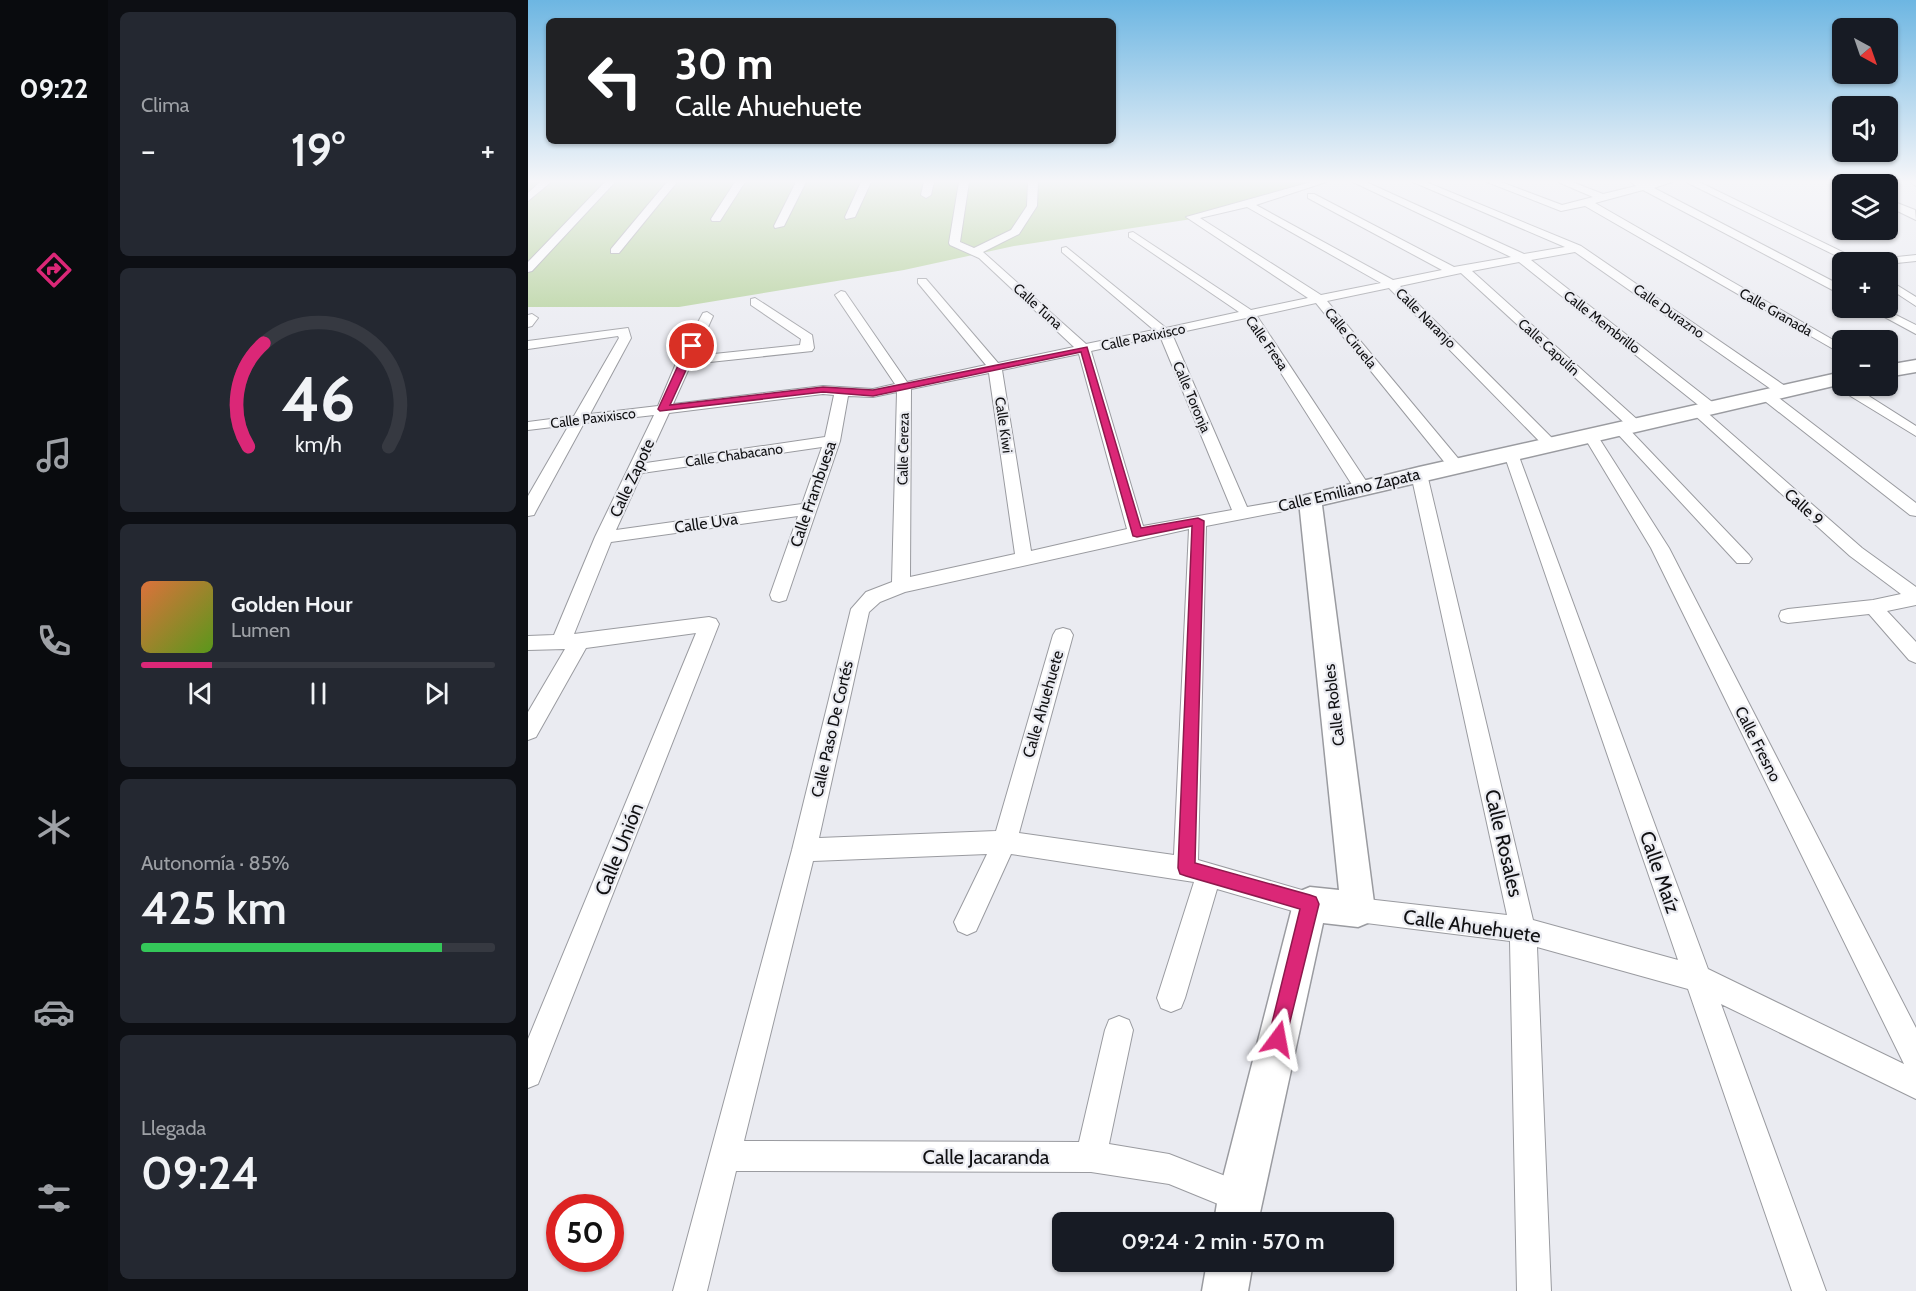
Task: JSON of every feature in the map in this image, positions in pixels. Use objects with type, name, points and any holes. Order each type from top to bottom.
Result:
[{"type":"main road","points":[[1898,369],[1916,366]]},
{"type":"main road","name":"Calle Emiliano Zapata","points":[[1310,501],[1362,487],[1774,393],[1832,383]]},
{"type":"main road","name":"Calle Robles","points":[[1310,501],[1358,910]]},
{"type":"main road","points":[[1238,1210],[1310,904]]},
{"type":"main road","name":"Calle Ahuehuete","points":[[1310,904],[1358,910]]},
{"type":"main road","points":[[1225,1291],[1228,1272]]},
{"type":"street","points":[[528,269],[553,242]]},
{"type":"street","points":[[615,251],[622,242]]},
{"type":"street","name":"Calle Tuna","points":[[954,242],[979,254],[1084,349]]},
{"type":"street","points":[[979,254],[999,242]]},
{"type":"street","name":"Calle Fresa","points":[[1144,242],[1249,314],[1362,487]]},
{"type":"street","name":"Calle Ciruela","points":[[1230,242],[1320,300],[1456,466]]},
{"type":"street","name":"Calle Naranjo","points":[[1316,242],[1393,285],[1550,444]]},
{"type":"street","name":"Calle Capulín","points":[[1403,242],[1458,270],[1628,426],[1743,559]]},
{"type":"street","name":"Calle Membrillo","points":[[1488,242],[1520,257],[1704,409]]},
{"type":"street","name":"Calle Durazno","points":[[1563,242],[1577,248],[1774,393],[1916,511]]},
{"type":"street","name":"Calle Granada","points":[[1656,242],[1832,344]]},
{"type":"street","points":[[1750,242],[1832,286]]},
{"type":"street","points":[[1816,242],[1836,252]]},
{"type":"street","name":"Calle Paxixisco","points":[[528,426],[823,390],[873,393],[1520,257],[1577,248]]},
{"type":"street","name":"Calle Toronja","points":[[1066,250],[1165,333],[1242,514]]},
{"type":"street","points":[[1898,260],[1916,258]]},
{"type":"street","points":[[922,281],[995,367]]},
{"type":"street","points":[[1898,290],[1916,302]]},
{"type":"street","points":[[841,296],[904,387]]},
{"type":"street","points":[[684,361],[807,348],[807,338],[755,302]]},
{"type":"street","name":"Calle Zapote","points":[[528,731],[571,641],[604,537],[684,361],[707,316]]},
{"type":"street","points":[[1893,318],[1916,330]]},
{"type":"street","points":[[528,345],[624,331],[625,338],[528,511]]},
{"type":"street","points":[[1084,349],[1137,533]]},
{"type":"street","name":"Calle Kiwi","points":[[995,367],[1024,559]]},
{"type":"street","name":"Calle Cereza","points":[[901,586],[904,387]]},
{"type":"street","name":"Calle Frambuesa","points":[[779,595],[832,441],[842,392]]},
{"type":"street","points":[[1862,396],[1916,432]]},
{"type":"street","name":"Calle 9","points":[[1704,409],[1856,552],[1916,597]]},
{"type":"street","name":"Calle Fresno","points":[[1590,435],[1660,549],[1916,1058]]},
{"type":"street","name":"Calle Chabacano","points":[[636,469],[832,441]]},
{"type":"street","name":"Calle Maíz","points":[[1512,454],[1809,1291]]},
{"type":"street","name":"Calle Rosales","points":[[1419,474],[1523,930],[1534,1291]]},
{"type":"street","name":"Calle Emiliano Zapata","points":[[860,609],[873,597],[901,586],[1137,533],[1310,501]]},
{"type":"street","name":"Calle Uva","points":[[604,537],[808,509]]},
{"type":"street","points":[[1171,998],[1198,872],[1198,521]]},
{"type":"street","points":[[1788,616],[1873,607],[1916,597]]},
{"type":"street","points":[[1873,607],[1916,655]]},
{"type":"street","name":"Calle Paso De Cortés","points":[[690,1291],[727,1156],[804,850],[860,609]]},
{"type":"street","name":"Calle Unión","points":[[528,1074],[709,624],[571,641]]},
{"type":"street","name":"Calle Ahuehuete","points":[[1005,843],[1063,635]]},
{"type":"street","points":[[528,643],[571,641]]},
{"type":"street","points":[[967,922],[1005,843]]},
{"type":"street","name":"Calle Ahuehuete","points":[[804,850],[1005,843],[1198,872],[1310,904]]},
{"type":"street","name":"Calle Ahuehuete","points":[[1358,910],[1523,930],[1697,978],[1916,1085]]},
{"type":"street","points":[[1091,1157],[1119,1030]]},
{"type":"street","name":"Calle Jacaranda","points":[[727,1156],[1091,1157],[1168,1170],[1238,1210]]},
{"type":"green space","points":[[528,242],[1039,242],[904,270],[679,307],[528,307]]},
{"type":"route","points":[[692,346],[663,409],[823,390],[873,393],[1084,349],[1137,533],[1198,521],[1186,868],[1310,904],[1278,1039]]}]
